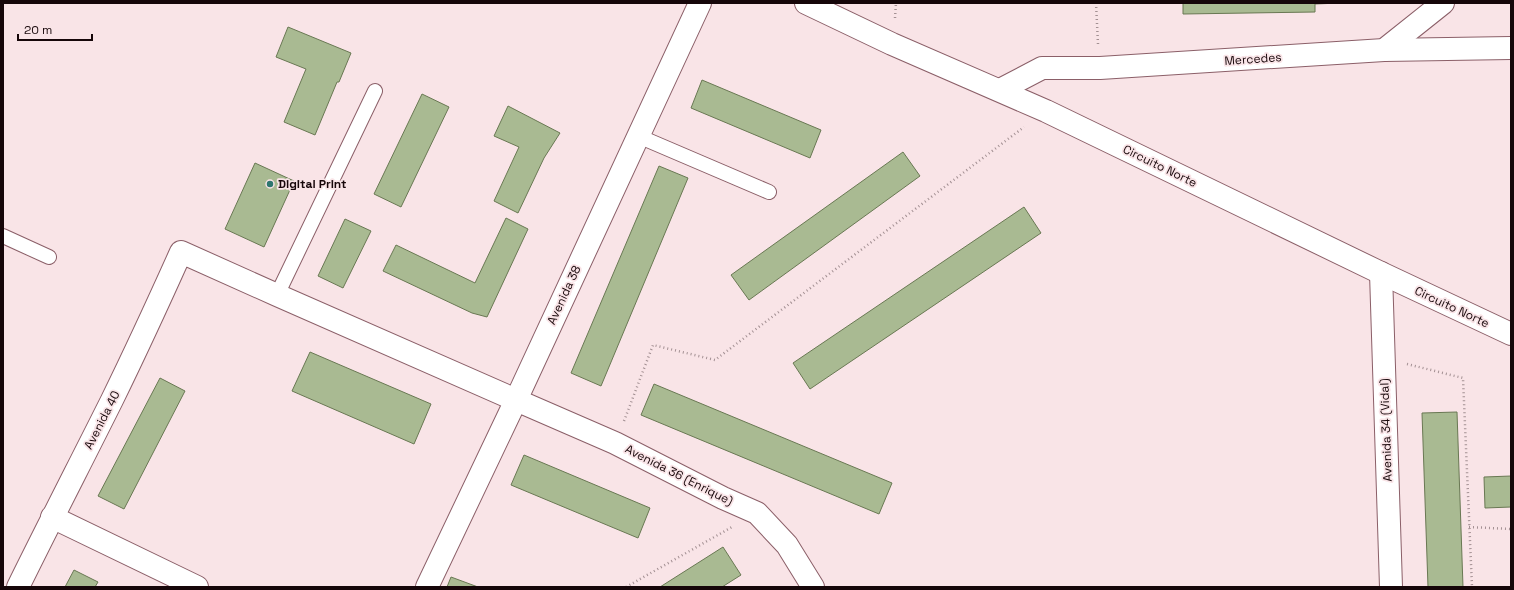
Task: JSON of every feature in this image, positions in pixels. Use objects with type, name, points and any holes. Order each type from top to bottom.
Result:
[{"type":"street","name":"Avenida 38","points":[[427,587],[516,400],[700,3]]},
{"type":"street","name":"Circuito Norte","points":[[806,3],[892,44],[1046,111],[1381,273],[1511,334]]},
{"type":"street","points":[[1384,50],[1443,3]]},
{"type":"street","name":"Mercedes","points":[[1000,90],[1042,68],[1100,68],[1384,50],[1511,48]]},
{"type":"street","name":"Avenida 36 (Enrique)","points":[[181,252],[615,443],[757,513],[787,545],[813,587]]},
{"type":"street","name":"Avenida 40","points":[[18,587],[52,516],[112,401],[147,329],[181,252]]},
{"type":"street","name":"Avenida 34 (Vidal)","points":[[1381,273],[1391,587]]},
{"type":"street","points":[[52,516],[197,587]]},
{"type":"lane","points":[[277,295],[375,90]]},
{"type":"lane","points":[[638,136],[769,192]]},
{"type":"lane","points":[[3,236],[49,257]]},
{"type":"path","points":[[1096,3],[1100,68]]},
{"type":"path","points":[[615,443],[653,345],[714,360],[1046,111]]},
{"type":"path","points":[[1384,358],[1463,378],[1472,587]]},
{"type":"path","points":[[626,587],[757,513]]},
{"type":"path","points":[[1469,527],[1511,529]]},
{"type":"building","points":[[1183,3],[1340,3],[1315,4],[1315,12],[1183,14]]},
{"type":"building","points":[[288,27],[351,53],[315,135],[284,122],[306,69],[276,57]]},
{"type":"building","points":[[702,80],[821,130],[810,158],[691,108]]},
{"type":"building","points":[[422,94],[449,107],[401,207],[374,194]]},
{"type":"building","points":[[508,106],[560,133],[544,158],[518,213],[494,201],[519,147],[494,136]]},
{"type":"building","points":[[903,152],[920,176],[749,300],[731,275]]},
{"type":"building","points":[[255,163],[294,181],[264,247],[225,229]]},
{"type":"building","points":[[659,166],[688,178],[601,386],[571,373]]},
{"type":"building","points":[[1024,207],[1041,233],[810,389],[793,363]]},
{"type":"building","points":[[506,218],[528,229],[487,317],[472,313],[383,271],[396,245],[475,283]]},
{"type":"building","points":[[345,219],[371,231],[343,288],[318,276]]},
{"type":"building","points":[[310,352],[431,404],[414,444],[292,391]]},
{"type":"building","points":[[160,378],[185,391],[124,509],[98,496]]},
{"type":"building","points":[[654,384],[892,483],[879,514],[641,415]]},
{"type":"building","points":[[1457,412],[1463,587],[1428,587],[1422,413]]},
{"type":"building","points":[[524,455],[650,508],[638,538],[511,485]]},
{"type":"building","points":[[1511,476],[1511,507],[1485,508],[1484,477]]},
{"type":"building","points":[[723,547],[741,575],[722,587],[660,587]]},
{"type":"building","points":[[74,570],[98,582],[95,587],[65,587]]},
{"type":"building","points":[[451,577],[478,587],[447,587]]},
{"type":"place","name":"Digital Print","points":[[270,184]]}]
